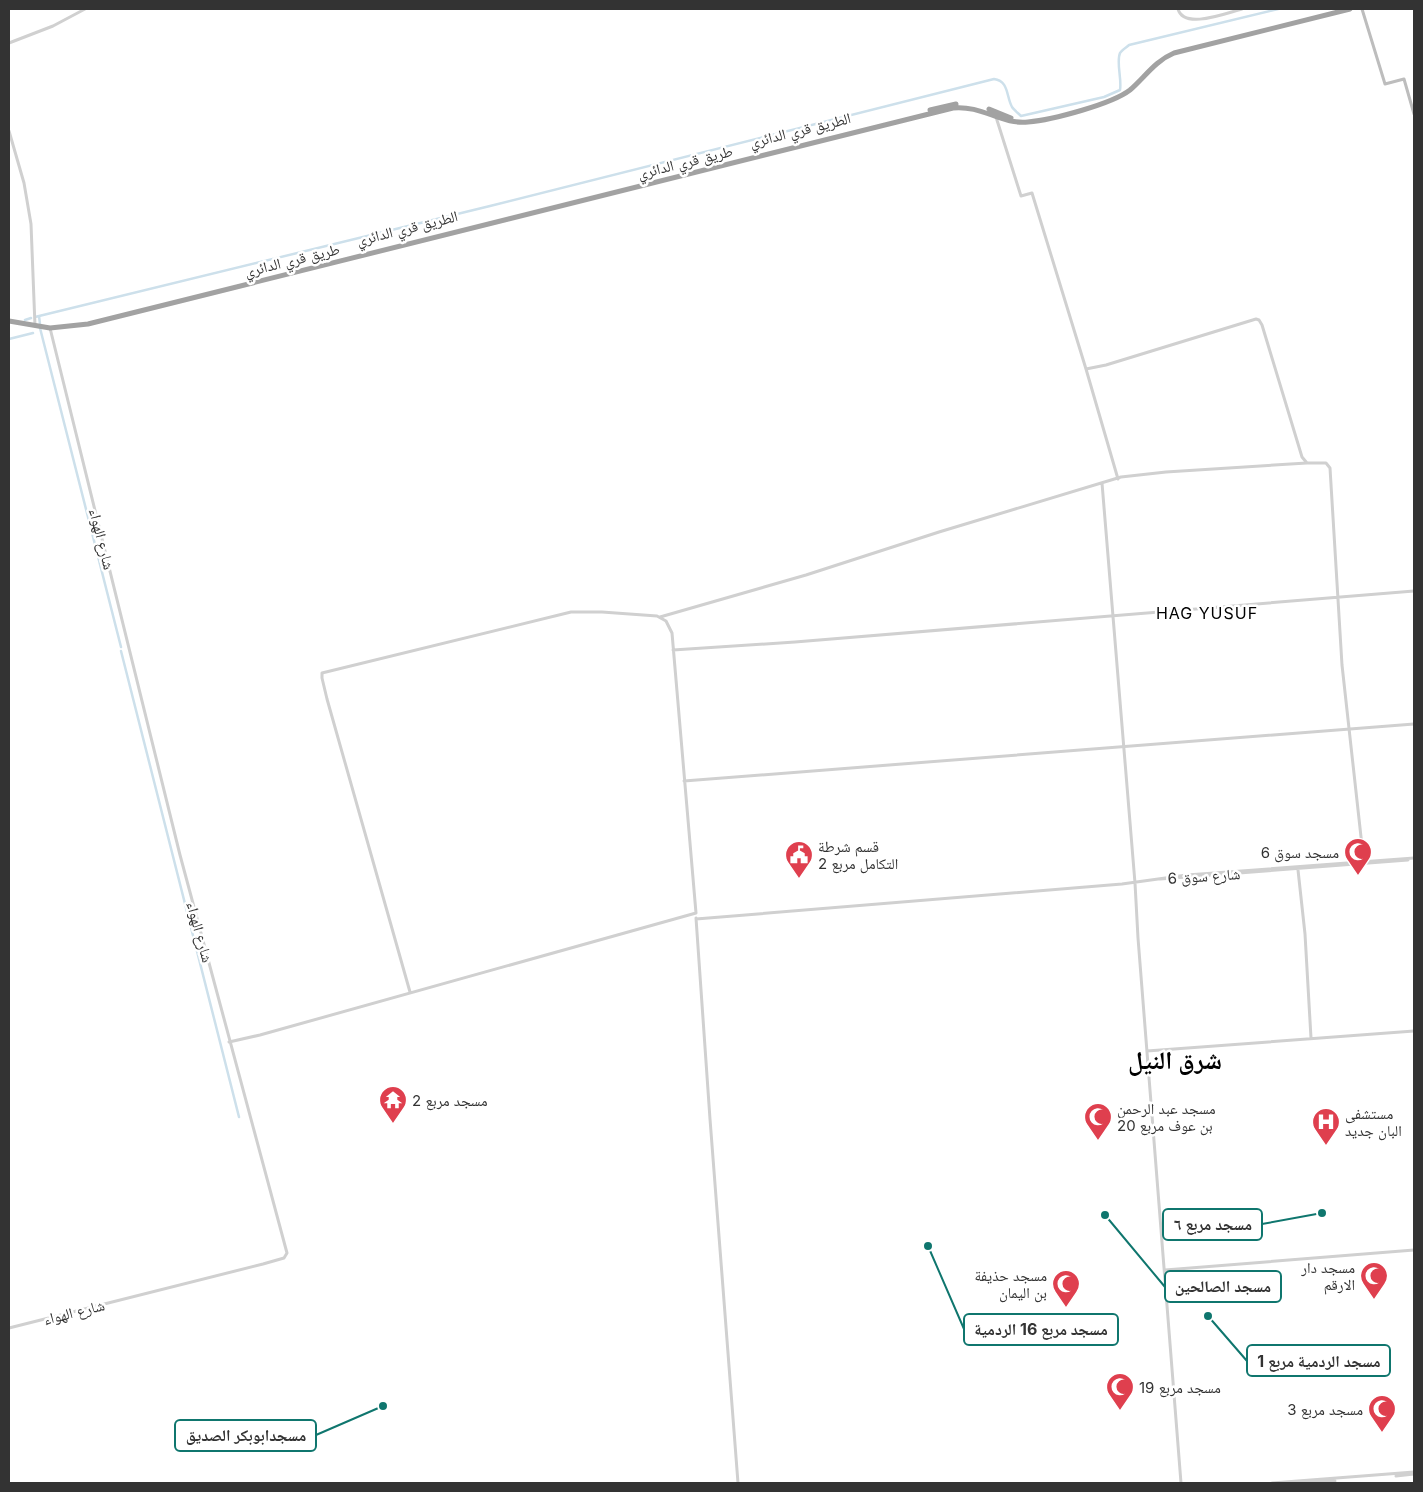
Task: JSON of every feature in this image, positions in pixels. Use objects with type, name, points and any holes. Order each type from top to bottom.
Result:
[{"type":"highway","name":"الطريق قري الدائري","points":[[50,327],[113,315],[954,104],[973,105],[1018,119],[1038,118],[1114,97],[1130,86],[1155,61],[1172,50],[1336,9]]},
{"type":"highway","name":"طريق قري الدائري","points":[[9,320],[35,326],[50,327],[88,324],[946,109],[957,107],[972,108],[1014,122],[1029,122],[1108,102],[1130,90],[1154,66],[1174,53],[1350,9]]},
{"type":"main road","points":[[1362,9],[1385,84],[1404,79],[1414,114]]},
{"type":"street","points":[[9,43],[53,26],[85,9]]},
{"type":"street","points":[[1178,9],[1183,17],[1192,20],[1242,9]]},
{"type":"street","points":[[996,116],[1021,196],[1032,193],[1118,478]]},
{"type":"street","points":[[9,131],[24,183],[31,224],[35,326]]},
{"type":"street","points":[[1086,369],[1106,365],[1258,319],[1262,325],[1302,457],[1307,463]]},
{"type":"street","name":"شارع الهواء","points":[[9,1328],[256,1266],[285,1256],[286,1250],[229,1042],[140,695],[50,327]]},
{"type":"street","points":[[410,992],[327,699],[322,673],[571,612],[637,614],[660,617],[806,575],[1118,478],[1166,472],[1307,463],[1326,463],[1330,468],[1336,596],[1348,729],[1364,863]]},
{"type":"street","points":[[1102,483],[1181,1483]]},
{"type":"street","points":[[674,650],[795,642],[1414,591]]},
{"type":"street","points":[[660,617],[666,621],[671,629],[674,650],[696,913],[738,1483]]},
{"type":"street","points":[[684,781],[1414,724]]},
{"type":"street","name":"شارع سوق 6","points":[[696,918],[1135,883],[1187,875],[1414,859]]},
{"type":"street","points":[[1297,868],[1305,934],[1311,1038]]},
{"type":"street","points":[[229,1042],[696,913]]},
{"type":"street","points":[[1147,1050],[1414,1031]]},
{"type":"street","points":[[1165,1270],[1414,1250]]},
{"type":"street","points":[[1272,1483],[1414,1473]]},
{"type":"street","points":[[1301,1483],[1360,1477]]},
{"type":"waterway","points":[[35,317],[490,206],[994,79],[999,80],[1005,86],[1012,107],[1021,116],[1104,97],[1120,90],[1119,57],[1120,53],[1129,45],[1278,9]]},
{"type":"waterway","points":[[39,316],[40,324]]},
{"type":"waterway","points":[[25,320],[31,318]]},
{"type":"waterway","points":[[40,328],[121,647]]},
{"type":"waterway","points":[[9,339],[33,333]]},
{"type":"waterway","points":[[121,651],[239,1117]]},
{"type":"place","name":"مسجد سوق 6","points":[[1358,876]]},
{"type":"place","name":"قسم شرطة التكامل مربع 2","points":[[799,879]]},
{"type":"place","name":"مسجد مربع 2","points":[[393,1124]]},
{"type":"place","name":"مسجد عبد الرحمن بن عوف مربع 20","points":[[1098,1141]]},
{"type":"place","name":"مستشفى البان جديد","points":[[1326,1146]]},
{"type":"place","name":"مسجد مربع ٦","points":[[1322,1213]]},
{"type":"place","name":"مسجد الصالحين","points":[[1105,1215]]},
{"type":"place","name":"مسجد مربع 16 الردمية","points":[[928,1246]]},
{"type":"place","name":"مسجد دار الارقم","points":[[1374,1300]]},
{"type":"place","name":"مسجد حذيفة بن اليمان","points":[[1066,1308]]},
{"type":"place","name":"مسجد الردمية مربع 1","points":[[1208,1316]]},
{"type":"place","name":"مسجدابوبكر الصديق","points":[[383,1406]]},
{"type":"place","name":"مسجد مربع 19","points":[[1120,1411]]},
{"type":"place","name":"مسجد مربع 3","points":[[1382,1433]]},
{"type":"district","name":"HAG YUSUF","points":[[1207,613]]},
{"type":"district","name":"شرق النيل","points":[[1175,1060]]}]
